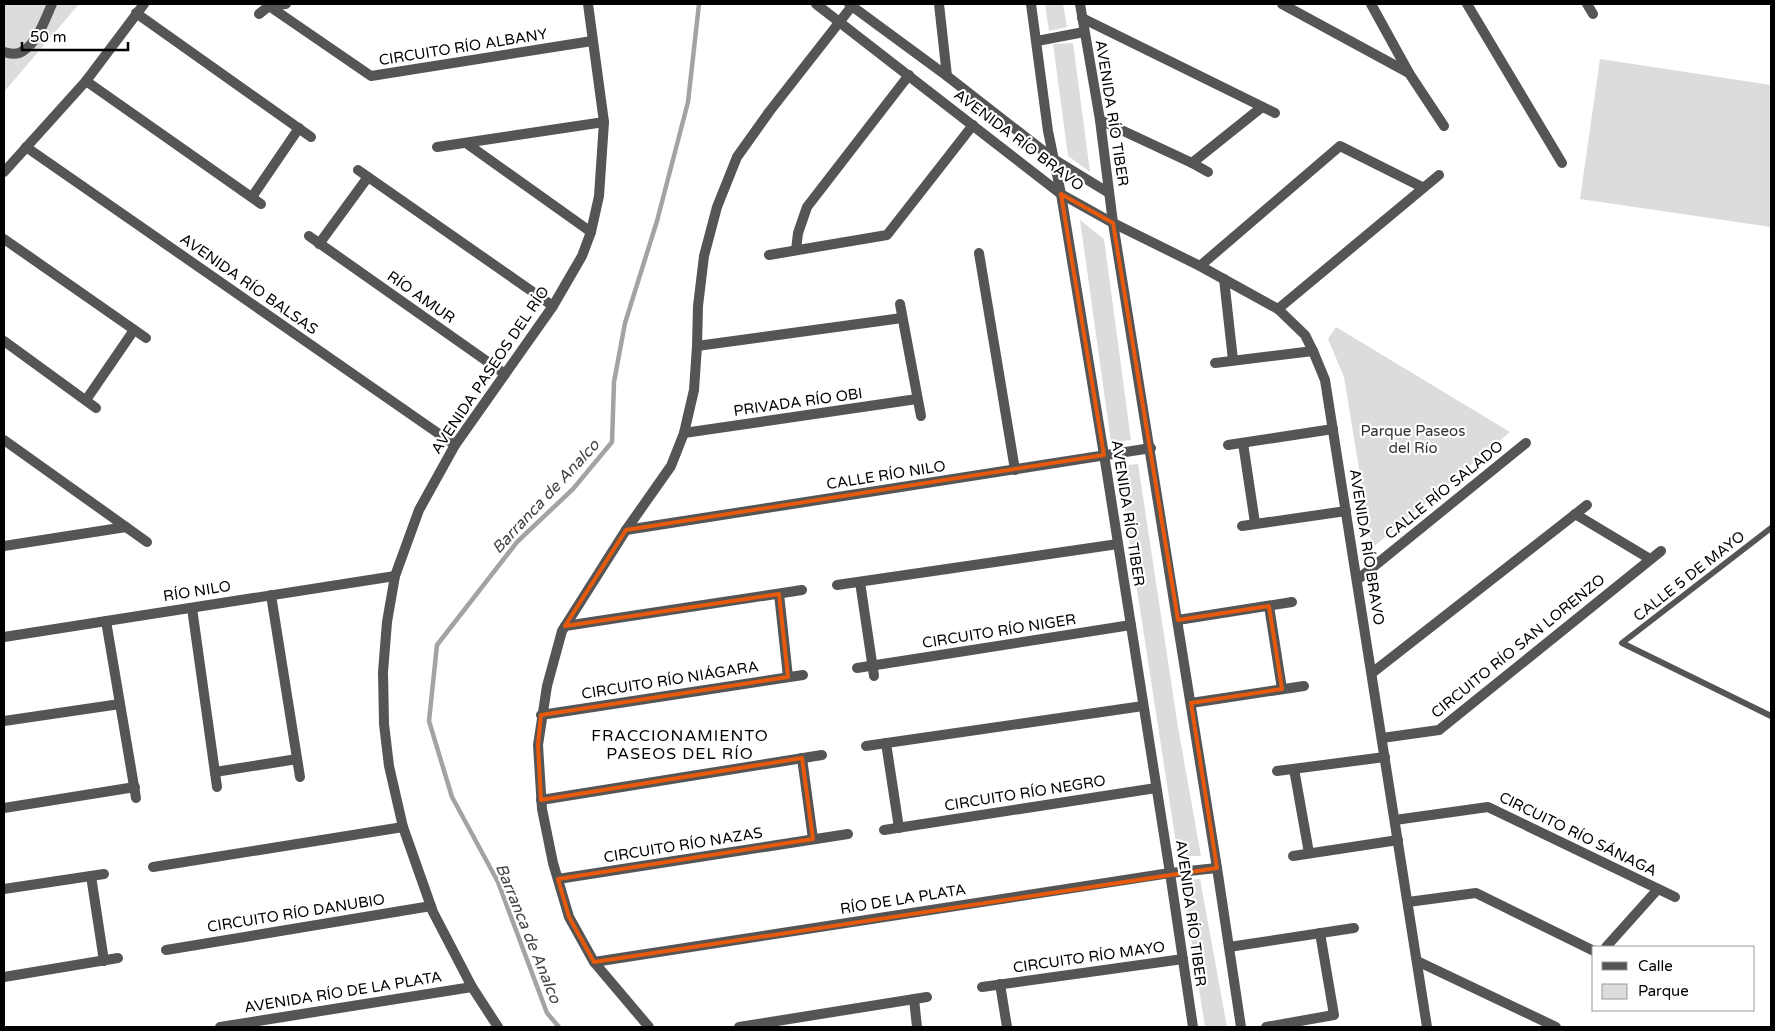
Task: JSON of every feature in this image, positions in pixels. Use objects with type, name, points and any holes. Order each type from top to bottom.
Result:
[{"type":"street","points":[[4,52],[13,54],[22,52],[32,42],[43,25],[52,4]]},
{"type":"street","points":[[4,172],[86,81],[144,4]]},
{"type":"street","points":[[259,14],[269,6],[286,4]]},
{"type":"street","name":"AVENIDA PASEOS DEL RÍO","points":[[498,1027],[472,986],[431,906],[403,826],[389,766],[384,724],[383,672],[386,622],[396,576],[419,510],[455,444],[552,306],[582,256],[591,232],[599,196],[604,122],[588,4]]},
{"type":"street","name":"AVENIDA RÍO BRAVO","points":[[816,4],[1061,194],[1278,309],[1305,335],[1325,380],[1427,1027]]},
{"type":"street","points":[[939,4],[947,76]]},
{"type":"street","name":"AVENIDA RÍO TIBER","points":[[1031,4],[1048,131],[1061,194],[1104,455],[1193,1027]]},
{"type":"street","name":"AVENIDA RÍO TIBER","points":[[1080,4],[1100,120],[1113,223],[1218,868],[1241,1027]]},
{"type":"street","points":[[1282,4],[1408,73]]},
{"type":"street","points":[[1371,4],[1408,73],[1444,126]]},
{"type":"street","points":[[1467,4],[1562,163]]},
{"type":"street","points":[[1587,4],[1593,14]]},
{"type":"street","points":[[649,1027],[594,962],[569,916],[553,863],[541,800],[538,745],[546,686],[565,626],[626,530],[671,466],[684,434],[694,390],[698,306],[704,256],[717,208],[737,157],[850,5]]},
{"type":"street","name":"AVENIDA RÍO BRAVO","points":[[850,5],[947,76],[1055,160],[1109,193]]},
{"type":"street","name":"CIRCUITO RÍO ALBANY","points":[[269,6],[371,76],[592,41]]},
{"type":"street","points":[[136,13],[311,137]]},
{"type":"street","points":[[1082,18],[1275,114]]},
{"type":"street","points":[[1037,41],[1084,32]]},
{"type":"street","points":[[796,250],[798,233],[807,207],[909,75]]},
{"type":"street","points":[[86,81],[261,204]]},
{"type":"street","points":[[1192,164],[1262,107]]},
{"type":"street","points":[[1100,120],[1208,172]]},
{"type":"street","points":[[438,147],[604,122]]},
{"type":"street","points":[[769,255],[887,235],[973,125]]},
{"type":"street","points":[[252,197],[300,128]]},
{"type":"street","points":[[466,143],[591,232]]},
{"type":"street","points":[[1200,266],[1340,146],[1422,188]]},
{"type":"street","name":"AVENIDA RÍO BALSAS","points":[[26,148],[455,444]]},
{"type":"street","points":[[358,170],[552,306]]},
{"type":"street","points":[[1278,309],[1439,175]]},
{"type":"street","points":[[319,244],[368,177]]},
{"type":"street","name":"RÍO AMUR","points":[[309,236],[505,374]]},
{"type":"street","points":[[4,239],[146,338]]},
{"type":"street","points":[[979,253],[1015,470]]},
{"type":"street","points":[[1224,279],[1233,360]]},
{"type":"street","points":[[900,304],[921,416]]},
{"type":"street","points":[[697,346],[902,318]]},
{"type":"street","points":[[86,400],[134,330]]},
{"type":"street","points":[[4,341],[96,408]]},
{"type":"street","points":[[1216,363],[1313,351]]},
{"type":"street","name":"PRIVADA RÍO OBI","points":[[684,434],[917,400]]},
{"type":"street","points":[[1228,445],[1333,429]]},
{"type":"street","points":[[4,440],[147,542]]},
{"type":"street","points":[[1243,443],[1255,524]]},
{"type":"street","name":"CALLE RÍO SALADO","points":[[1357,580],[1526,443]]},
{"type":"street","name":"CALLE RÍO NILO","points":[[626,530],[1151,448]]},
{"type":"street","points":[[1372,673],[1586,505]]},
{"type":"street","points":[[1242,526],[1346,511]]},
{"type":"street","points":[[1575,514],[1650,559]]},
{"type":"street","points":[[4,546],[126,528]]},
{"type":"street","points":[[837,585],[1118,544]]},
{"type":"street","name":"CIRCUITO RÍO SAN LORENZO","points":[[1382,738],[1439,730],[1660,551]]},
{"type":"street","name":"RÍO NILO","points":[[4,637],[396,576]]},
{"type":"street","points":[[860,582],[873,671]]},
{"type":"street","points":[[565,626],[802,590]]},
{"type":"street","points":[[778,594],[788,677]]},
{"type":"street","points":[[271,595],[300,777]]},
{"type":"street","points":[[1178,620],[1292,602]]},
{"type":"street","points":[[1269,606],[1282,689]]},
{"type":"street","points":[[192,608],[217,787]]},
{"type":"street","points":[[4,808],[135,793],[106,621]]},
{"type":"street","name":"CIRCUITO RÍO NIGER","points":[[857,668],[873,671],[1131,625]]},
{"type":"street","name":"CIRCUITO RÍO NIÁGARA","points":[[541,715],[803,675]]},
{"type":"street","points":[[1191,703],[1304,686]]},
{"type":"street","points":[[4,721],[120,704]]},
{"type":"street","points":[[866,746],[1143,706]]},
{"type":"street","points":[[886,743],[899,828]]},
{"type":"street","points":[[541,800],[822,754]]},
{"type":"street","points":[[1277,771],[1385,757]]},
{"type":"street","points":[[802,758],[813,840]]},
{"type":"street","points":[[215,772],[297,759]]},
{"type":"street","points":[[1294,769],[1309,853]]},
{"type":"street","name":"CIRCUITO RÍO NEGRO","points":[[884,830],[1156,788]]},
{"type":"street","name":"CIRCUITO RÍO SÁNAGA","points":[[1395,820],[1488,807],[1675,897]]},
{"type":"street","points":[[152,867],[403,826]]},
{"type":"street","name":"CIRCUITO RÍO NAZAS","points":[[558,879],[848,834]]},
{"type":"street","points":[[1292,856],[1398,840]]},
{"type":"street","name":"RÍO DE LA PLATA","points":[[594,962],[1170,873],[1218,868]]},
{"type":"street","points":[[4,889],[104,874]]},
{"type":"street","points":[[91,876],[104,961]]},
{"type":"street","name":"CIRCUITO RÍO SÁNAGA","points":[[1607,946],[1658,889]]},
{"type":"street","points":[[1408,902],[1476,892],[1592,950]]},
{"type":"street","name":"CIRCUITO RÍO DANUBIO","points":[[166,950],[431,906]]},
{"type":"street","points":[[1229,946],[1354,928]]},
{"type":"street","points":[[1266,1027],[1334,1015],[1320,934]]},
{"type":"street","points":[[4,977],[118,958]]},
{"type":"street","name":"CIRCUITO RÍO MAYO","points":[[982,987],[1183,959]]},
{"type":"street","points":[[1417,961],[1556,1027]]},
{"type":"street","name":"CIRCUITO RÍO MAYO","points":[[1000,984],[1007,1027]]},
{"type":"street","name":"AVENIDA RÍO DE LA PLATA","points":[[220,1027],[472,986]]},
{"type":"street","points":[[739,1027],[927,997]]},
{"type":"street","points":[[914,999],[917,1027]]},
{"type":"lane","name":"CALLE 5 DE MAYO","points":[[1771,528],[1622,643],[1771,716]]},
{"type":"highlighted area","points":[[1061,194],[1113,223],[1178,620],[1269,606],[1282,689],[1191,703],[1217,868],[594,962],[569,917],[558,879],[813,839],[802,758],[541,800],[538,745],[541,715],[788,677],[779,594],[565,626],[626,530],[1104,455]]},
{"type":"green space","points":[[4,4],[79,4],[4,92]]},
{"type":"green space","points":[[1045,4],[1063,4],[1067,27],[1049,31]]},
{"type":"green space","points":[[1073,43],[1090,172],[1068,156],[1053,44]]},
{"type":"green space","points":[[1600,59],[1771,85],[1771,227],[1580,199]]},
{"type":"green space","points":[[1080,220],[1104,239],[1131,440],[1111,442]]},
{"type":"green space","name":"Parque Paseos del Río","points":[[1336,327],[1510,432],[1372,548],[1344,377],[1328,339]]},
{"type":"green space","points":[[1138,464],[1178,727],[1201,856],[1178,856],[1118,466]]},
{"type":"green space","points":[[1200,879],[1227,1027],[1205,1027],[1182,880]]},
{"type":"waterway","name":"Barranca de Analco","points":[[559,1027],[547,1013],[498,882],[452,797],[429,721],[437,645],[517,542],[573,489],[612,442],[614,382],[625,323],[657,221],[688,102],[699,4]]},
{"type":"district","name":"FRACCIONAMIENTO PASEOS DEL RÍO","points":[[680,744]]}]
